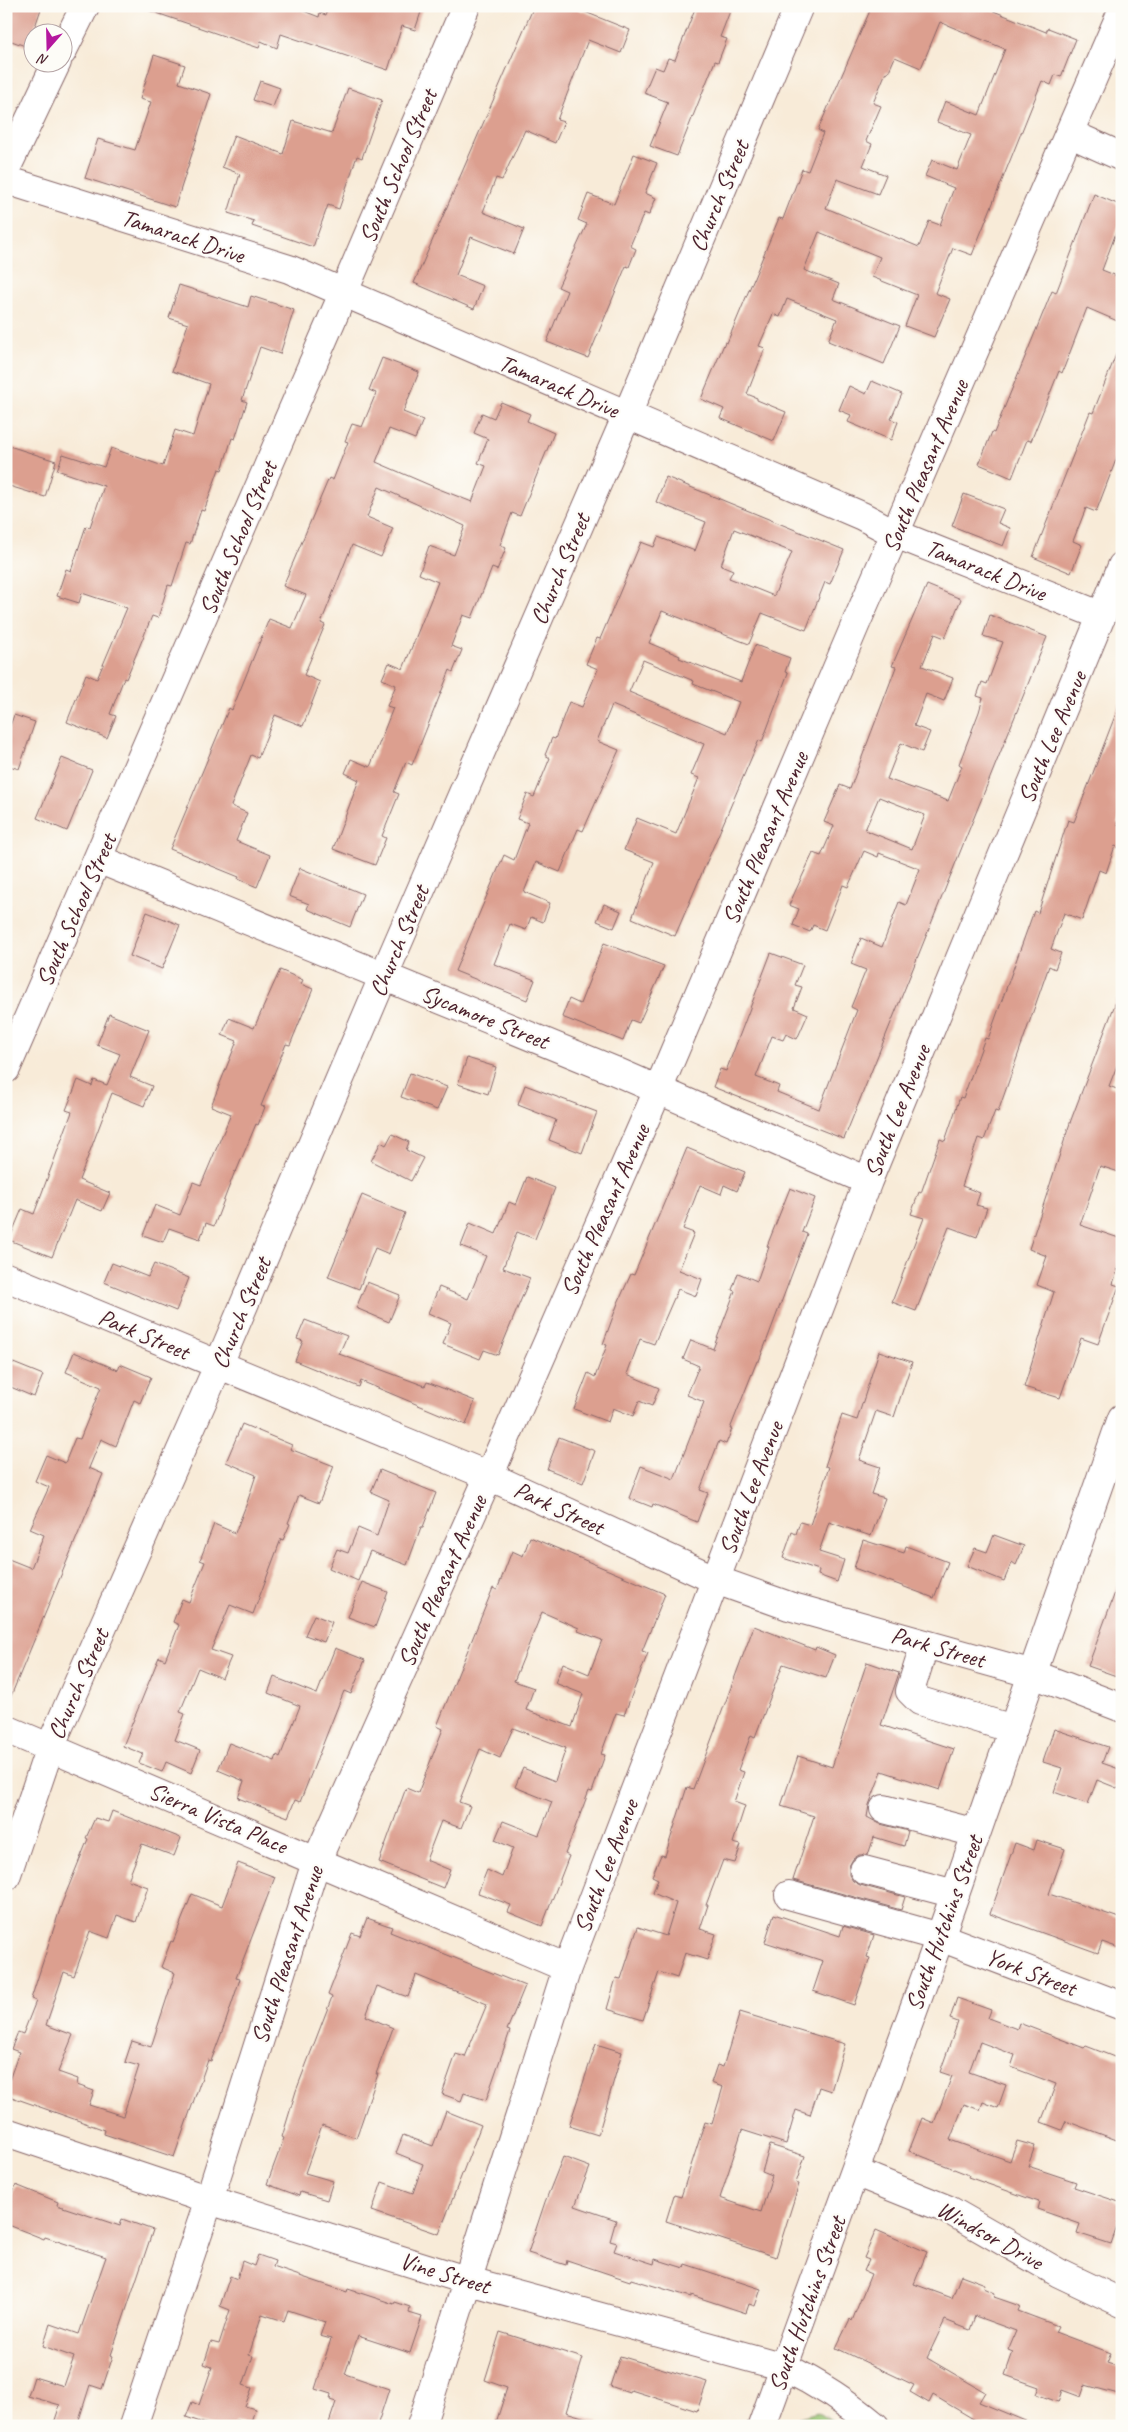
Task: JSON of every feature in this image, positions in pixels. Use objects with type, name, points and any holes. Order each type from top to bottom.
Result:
[{"type":"street","points":[[72,32],[85,6]]},
{"type":"street","name":"South School Street","points":[[6,1069],[466,6]]},
{"type":"street","name":"Church Street","points":[[6,1877],[50,1747],[218,1366],[384,976],[627,415],[799,6]]},
{"type":"street","name":"South Pleasant Avenue","points":[[133,2426],[209,2200],[316,1862],[489,1476],[658,1090],[854,628],[1122,11]]},
{"type":"street","points":[[6,169],[52,72]]},
{"type":"street","points":[[1069,133],[1122,157]]},
{"type":"street","name":"Tamarack Drive","points":[[6,180],[289,269],[343,294],[862,516],[896,534],[1111,606]]},
{"type":"street","name":"South Lee Avenue","points":[[421,2426],[568,1968],[868,1181],[1111,606],[1122,566]]},
{"type":"street","name":"Sycamore Street","points":[[98,859],[658,1090],[868,1181]]},
{"type":"street","name":"Park Street","points":[[6,1277],[218,1366],[489,1476],[716,1580],[789,1606],[1033,1674],[1122,1708]]},
{"type":"street","name":"South Hutchins Street","points":[[762,2426],[940,1937],[1121,1420]]},
{"type":"street","points":[[925,1644],[910,1691],[920,1701],[1013,1729]]},
{"type":"street","name":"Sierra Vista Place","points":[[6,1729],[290,1848],[316,1862],[568,1968]]},
{"type":"street","points":[[884,1809],[976,1833]]},
{"type":"street","points":[[864,1870],[955,1894]]},
{"type":"street","name":"York Street","points":[[789,1896],[940,1937],[1122,2006]]},
{"type":"street","name":"Vine Street","points":[[6,2132],[209,2200],[469,2280],[784,2367],[812,2380],[857,2410],[875,2426]]},
{"type":"street","name":"Windsor Drive","points":[[855,2172],[949,2210],[1058,2273],[1122,2303]]},
{"type":"green space","points":[[818,2412],[841,2426],[783,2426],[784,2422]]},
{"type":"building","points":[[6,6],[42,6],[37,22],[22,22],[22,45],[6,39]]},
{"type":"building","points":[[145,6],[291,6],[319,17],[320,13],[326,15],[329,6],[423,6],[415,30],[402,26],[388,70],[281,34],[277,48],[261,41],[259,48],[145,9]]},
{"type":"building","points":[[534,6],[570,6],[630,30],[621,53],[588,40],[557,120],[564,122],[555,143],[525,130],[502,180],[496,178],[483,212],[524,229],[514,254],[471,237],[456,275],[483,286],[474,309],[414,283]]},
{"type":"building","points":[[696,6],[732,6],[720,37],[727,39],[718,62],[715,61],[677,156],[650,146],[668,102],[644,93],[655,67],[663,70],[668,58],[675,60]]},
{"type":"building","points":[[872,6],[981,6],[1046,32],[1048,28],[1076,39],[1061,77],[1055,75],[1051,85],[1042,81],[972,255],[953,248],[935,293],[950,299],[934,337],[905,326],[917,295],[872,277],[880,257],[819,232],[804,270],[839,284],[833,299],[900,326],[884,364],[828,341],[837,319],[787,299],[780,317],[773,314],[759,346],[765,348],[747,394],[786,412],[774,441],[720,418],[724,409],[701,399],[725,342],[727,343],[779,218],[783,219],[802,169],[808,171],[823,133],[818,130]],"holes":[[[940,22],[1005,49],[979,115],[945,101],[937,122],[971,135],[957,170],[932,160],[925,176],[954,188],[940,225],[929,221],[919,247],[826,208],[837,179],[878,194],[886,175],[863,166],[872,144],[866,141],[881,106],[873,103],[886,72],[888,73],[895,57],[921,68]]]},
{"type":"building","points":[[154,55],[185,65],[179,83],[211,94],[175,207],[85,178],[98,139],[135,150],[151,102],[140,99]]},
{"type":"building","points":[[260,81],[280,88],[273,107],[253,100]]},
{"type":"building","points":[[348,88],[382,100],[362,158],[357,156],[339,209],[328,205],[313,247],[252,226],[254,221],[228,213],[240,174],[222,167],[234,135],[283,154],[293,121],[332,133]]},
{"type":"building","points":[[634,154],[657,163],[645,193],[656,198],[649,215],[644,213],[630,246],[636,249],[629,267],[626,266],[588,358],[547,342],[567,291],[558,287],[587,224],[578,220],[588,194],[614,204]]},
{"type":"building","points":[[1094,194],[1122,206],[1122,217],[1102,270],[1122,278],[1122,323],[1087,308],[1062,373],[1059,371],[1031,441],[1027,440],[1012,478],[979,464],[992,432],[994,433],[1052,291],[1056,293]]},
{"type":"building","points":[[179,285],[248,307],[251,296],[294,310],[280,354],[260,347],[242,400],[247,402],[235,439],[232,438],[222,470],[219,469],[204,511],[201,510],[190,544],[186,543],[172,586],[168,585],[158,618],[152,616],[126,679],[124,678],[110,714],[116,716],[107,738],[67,722],[86,674],[97,679],[127,608],[82,593],[79,603],[57,596],[66,569],[71,571],[86,526],[90,527],[104,486],[57,470],[63,454],[104,467],[111,448],[163,466],[175,430],[193,436],[209,384],[172,371],[188,324],[169,318]]},
{"type":"building","points":[[1121,342],[1122,444],[1096,512],[1086,508],[1073,541],[1082,545],[1071,573],[1033,557],[1090,412],[1093,413]]},
{"type":"building","points":[[382,358],[419,372],[403,412],[423,420],[415,439],[389,429],[376,462],[472,502],[486,466],[478,463],[488,439],[474,433],[482,413],[494,418],[501,402],[530,414],[527,421],[554,433],[520,516],[512,513],[500,545],[506,548],[497,570],[492,568],[472,618],[463,615],[451,646],[462,650],[453,672],[450,670],[412,765],[406,762],[394,792],[399,794],[382,836],[386,838],[375,865],[333,849],[359,780],[345,773],[351,759],[370,767],[393,708],[387,706],[396,685],[382,679],[389,663],[403,669],[438,582],[419,574],[429,546],[454,555],[465,526],[379,487],[367,517],[393,528],[381,557],[352,545],[321,623],[325,625],[304,675],[320,682],[303,726],[275,715],[258,758],[251,755],[231,806],[247,813],[236,841],[270,855],[257,887],[238,879],[239,877],[170,849],[229,708],[232,710],[269,619],[292,628],[306,595],[283,586],[329,478],[333,480],[348,442],[345,441],[352,424],[362,427],[376,393],[369,390]]},
{"type":"building","points":[[872,381],[902,394],[891,419],[898,422],[891,440],[848,422],[851,415],[839,410],[849,386],[866,394]]},
{"type":"building","points":[[6,445],[56,461],[45,497],[6,485]]},
{"type":"building","points":[[666,477],[844,550],[830,584],[825,582],[806,630],[762,613],[749,644],[662,611],[649,643],[680,656],[679,658],[741,682],[755,645],[790,658],[785,672],[788,673],[762,742],[759,740],[675,936],[632,918],[654,862],[624,850],[637,818],[676,834],[699,778],[691,775],[704,744],[612,705],[597,741],[619,750],[583,831],[578,829],[560,872],[536,862],[524,892],[550,903],[543,922],[531,917],[526,930],[510,924],[494,964],[535,980],[527,1000],[455,971],[504,855],[514,860],[528,823],[517,819],[527,794],[534,797],[550,758],[545,755],[552,738],[555,739],[569,702],[582,707],[598,669],[586,664],[597,638],[600,639],[641,542],[654,547],[658,537],[695,551],[706,522],[656,502]],"holes":[[[734,529],[792,552],[774,596],[729,578],[733,570],[721,565]],[[643,660],[694,681],[693,684],[739,702],[727,733],[629,692]]]},
{"type":"building","points":[[964,494],[1004,509],[998,523],[1010,528],[1003,546],[952,526]]},
{"type":"building","points":[[927,585],[961,599],[945,638],[935,634],[922,666],[953,678],[944,701],[926,694],[914,726],[930,732],[922,752],[901,743],[887,779],[948,801],[962,766],[959,764],[983,698],[977,696],[982,682],[987,684],[1003,642],[983,636],[990,615],[1047,637],[844,1139],[713,1087],[720,1069],[726,1071],[771,953],[803,965],[795,985],[802,987],[794,1008],[808,1014],[797,1039],[786,1034],[783,1040],[772,1036],[756,1077],[779,1086],[777,1092],[819,1109],[857,1010],[851,1007],[866,970],[851,964],[861,938],[882,947],[899,902],[906,905],[920,869],[879,853],[878,857],[864,851],[848,887],[843,885],[825,930],[813,925],[810,932],[793,925],[799,909],[789,905],[813,853],[821,856],[834,826],[824,822],[840,785],[850,789],[896,667],[892,666]],"holes":[[[879,797],[925,815],[912,849],[865,830]]]},
{"type":"building","points":[[1120,703],[1122,810],[1117,824],[1122,826],[1122,849],[1115,846],[1106,873],[1099,870],[1082,920],[1064,913],[1051,949],[1061,953],[1055,969],[1049,966],[998,1112],[995,1111],[984,1140],[978,1138],[962,1186],[980,1193],[976,1205],[987,1208],[977,1237],[949,1227],[916,1311],[892,1302],[924,1218],[911,1214],[919,1192],[921,1193],[940,1139],[945,1141],[960,1097],[963,1098],[985,1038],[988,1039],[1034,911],[1038,913],[1068,820],[1074,822]]},
{"type":"building","points":[[14,715],[35,722],[19,769],[6,765],[6,737]]},
{"type":"building","points":[[62,758],[92,770],[67,831],[37,818]]},
{"type":"building","points":[[300,868],[363,894],[350,927],[307,909],[309,904],[289,896]]},
{"type":"building","points":[[604,904],[621,911],[614,928],[597,921]]},
{"type":"building","points":[[147,912],[180,925],[162,969],[130,956]]},
{"type":"building","points":[[604,943],[664,966],[639,1023],[631,1020],[623,1041],[562,1017],[569,999],[580,1004]]},
{"type":"building","points":[[280,970],[303,980],[301,984],[313,989],[290,1045],[286,1044],[261,1106],[265,1107],[258,1125],[256,1124],[235,1171],[214,1226],[206,1223],[200,1239],[169,1228],[163,1242],[143,1235],[155,1205],[180,1215],[193,1182],[201,1185],[231,1114],[211,1106],[237,1041],[222,1035],[229,1018],[254,1028]]},
{"type":"building","points":[[1120,991],[1122,1053],[1109,1086],[1122,1091],[1122,1173],[1100,1166],[1080,1225],[1122,1239],[1122,1255],[1113,1284],[1119,1286],[1098,1344],[1081,1338],[1060,1398],[1024,1387],[1054,1292],[1037,1285],[1047,1256],[1029,1249],[1071,1120]]},
{"type":"building","points":[[109,1014],[149,1030],[130,1077],[152,1086],[144,1106],[112,1093],[79,1180],[110,1193],[102,1211],[75,1200],[52,1257],[9,1240],[22,1209],[34,1214],[72,1112],[66,1110],[78,1080],[92,1086],[94,1080],[107,1085],[120,1054],[97,1045]]},
{"type":"building","points":[[467,1058],[496,1067],[488,1094],[458,1084]]},
{"type":"building","points":[[410,1073],[447,1087],[437,1110],[401,1097]]},
{"type":"building","points":[[525,1085],[597,1112],[582,1153],[549,1140],[556,1120],[518,1105]]},
{"type":"building","points":[[392,1134],[409,1142],[406,1150],[423,1158],[411,1181],[371,1161],[381,1142],[386,1145]]},
{"type":"building","points":[[687,1148],[745,1172],[737,1191],[724,1185],[721,1194],[700,1185],[683,1229],[694,1233],[679,1270],[702,1279],[696,1296],[678,1289],[654,1344],[640,1339],[627,1374],[659,1388],[652,1406],[639,1401],[633,1416],[613,1408],[608,1422],[574,1409],[588,1373],[595,1377],[607,1345],[603,1344],[618,1303],[631,1274],[634,1275]]},
{"type":"building","points":[[527,1177],[555,1188],[535,1239],[517,1232],[503,1268],[530,1278],[498,1355],[484,1350],[480,1359],[443,1344],[451,1323],[428,1313],[439,1287],[468,1299],[486,1256],[461,1246],[470,1223],[496,1234],[509,1202],[516,1205]]},
{"type":"building","points":[[790,1188],[815,1198],[802,1232],[807,1234],[759,1361],[757,1361],[730,1429],[732,1429],[726,1444],[719,1441],[700,1490],[708,1493],[697,1522],[653,1504],[652,1507],[629,1498],[641,1466],[674,1479],[704,1402],[687,1395],[699,1366],[683,1359],[691,1340],[713,1349],[735,1291],[732,1290],[738,1273],[757,1281],[769,1247],[767,1246]]},
{"type":"building","points":[[362,1195],[405,1213],[389,1254],[375,1248],[359,1289],[328,1277]]},
{"type":"building","points":[[112,1263],[148,1277],[154,1264],[189,1278],[176,1311],[104,1282]]},
{"type":"building","points":[[367,1282],[400,1295],[389,1322],[356,1308]]},
{"type":"building","points":[[305,1320],[347,1336],[339,1354],[425,1386],[427,1382],[475,1401],[466,1425],[361,1381],[359,1387],[295,1361],[303,1341],[297,1339]]},
{"type":"building","points":[[879,1351],[912,1362],[894,1417],[876,1411],[859,1460],[880,1467],[871,1494],[885,1498],[871,1536],[829,1522],[819,1552],[844,1560],[837,1582],[818,1575],[819,1570],[783,1558],[792,1532],[796,1534],[800,1522],[810,1525],[829,1467],[825,1466],[842,1415],[857,1420]]},
{"type":"building","points":[[74,1352],[118,1370],[120,1364],[151,1377],[140,1403],[134,1400],[116,1446],[101,1439],[89,1468],[103,1474],[6,1708],[6,1558],[31,1568],[44,1535],[30,1529],[49,1487],[35,1481],[46,1455],[65,1463],[75,1438],[80,1439],[101,1387],[66,1372]]},
{"type":"building","points":[[6,1360],[43,1375],[34,1397],[6,1385]]},
{"type":"building","points":[[242,1424],[292,1445],[290,1449],[334,1466],[319,1503],[299,1495],[288,1523],[290,1524],[283,1540],[281,1539],[253,1614],[230,1605],[211,1650],[231,1657],[222,1678],[198,1668],[180,1712],[185,1714],[175,1740],[200,1750],[191,1773],[166,1762],[162,1772],[139,1763],[143,1754],[123,1746],[159,1657],[165,1660],[179,1625],[173,1622],[182,1599],[189,1602],[205,1562],[200,1560],[214,1524],[235,1533],[247,1503],[256,1475],[226,1462]]},
{"type":"building","points":[[559,1437],[595,1451],[583,1483],[547,1469]]},
{"type":"building","points":[[380,1470],[436,1493],[407,1565],[370,1551],[358,1581],[329,1568],[337,1549],[348,1553],[358,1528],[377,1536],[389,1500],[371,1492]]},
{"type":"building","points":[[994,1535],[1024,1546],[1016,1565],[1012,1562],[1004,1581],[967,1566],[975,1548],[987,1552]]},
{"type":"building","points":[[530,1537],[665,1594],[642,1651],[648,1653],[624,1715],[616,1713],[601,1754],[605,1755],[592,1792],[589,1791],[565,1854],[569,1856],[542,1926],[508,1912],[511,1905],[478,1893],[487,1870],[502,1877],[513,1848],[495,1840],[503,1821],[539,1835],[552,1802],[515,1787],[523,1768],[555,1781],[566,1748],[513,1728],[500,1758],[480,1749],[459,1802],[470,1806],[461,1828],[441,1821],[426,1860],[450,1870],[443,1888],[379,1862],[406,1788],[418,1793],[443,1729],[437,1726],[493,1588],[497,1590],[512,1551],[523,1556]],"holes":[[[542,1612],[579,1628],[578,1631],[602,1640],[589,1674],[563,1663],[555,1683],[583,1694],[572,1727],[526,1710],[534,1688],[514,1681]]]},
{"type":"building","points":[[863,1540],[904,1553],[906,1546],[948,1562],[934,1598],[854,1568]]},
{"type":"building","points":[[1120,1579],[1122,1579],[1122,1678],[1088,1666]]},
{"type":"building","points":[[362,1582],[388,1592],[375,1627],[348,1617]]},
{"type":"building","points":[[314,1615],[332,1622],[324,1642],[305,1635]]},
{"type":"building","points":[[754,1626],[815,1650],[816,1647],[835,1655],[826,1678],[783,1664],[755,1737],[751,1735],[738,1770],[744,1772],[734,1802],[745,1806],[733,1843],[741,1845],[735,1863],[723,1860],[706,1905],[708,1905],[700,1929],[716,1934],[707,1960],[685,1953],[677,1978],[659,1972],[643,2020],[607,2009],[616,1978],[621,1979],[638,1927],[666,1936],[676,1903],[653,1893],[658,1879],[652,1876],[661,1855],[665,1856],[687,1787],[693,1789]]},
{"type":"building","points":[[335,1648],[365,1660],[351,1694],[344,1691],[300,1802],[295,1800],[288,1817],[238,1798],[244,1781],[218,1770],[229,1743],[275,1761],[277,1755],[280,1757],[300,1706],[268,1693],[274,1677],[317,1694]]},
{"type":"building","points":[[867,1662],[899,1673],[881,1725],[954,1749],[940,1790],[882,1771],[869,1805],[867,1817],[880,1824],[908,1831],[904,1846],[874,1837],[868,1855],[859,1855],[853,1859],[849,1866],[849,1875],[853,1881],[860,1885],[905,1897],[901,1910],[793,1880],[814,1816],[781,1806],[798,1756],[832,1767]]},
{"type":"building","points":[[1054,1729],[1108,1747],[1102,1763],[1122,1770],[1122,1790],[1097,1780],[1088,1804],[1054,1792],[1062,1768],[1043,1762]]},
{"type":"building","points":[[112,1811],[181,1838],[174,1856],[142,1844],[128,1880],[148,1887],[136,1922],[117,1915],[109,1938],[90,1931],[74,1976],[64,1972],[46,2025],[73,2035],[58,2072],[78,2079],[77,2085],[94,2091],[89,2105],[123,2116],[139,2066],[125,2062],[132,2041],[151,2047],[175,1973],[161,1967],[192,1894],[222,1906],[238,1863],[275,1877],[236,1978],[240,1979],[226,2021],[211,2061],[208,2060],[174,2157],[104,2134],[105,2130],[6,2095],[6,2089],[19,2052],[11,2049],[18,2032],[23,2034],[36,2001],[31,1999],[62,1903],[88,1839],[86,1838],[95,1818],[108,1822]]},
{"type":"building","points":[[1037,1840],[1065,1849],[1049,1894],[1122,1919],[1122,1949],[1102,1942],[1098,1953],[990,1914],[1015,1843],[1034,1850]]},
{"type":"building","points":[[774,1914],[840,1936],[843,1926],[874,1935],[867,1957],[870,1958],[854,2005],[813,1991],[823,1961],[765,1942]]},
{"type":"building","points":[[367,1918],[392,1927],[390,1932],[525,1986],[507,2030],[510,2031],[486,2100],[464,2093],[461,2101],[442,2094],[456,2054],[465,2057],[487,2004],[416,1975],[408,1997],[377,1986],[366,2016],[393,2028],[356,2138],[322,2125],[305,2173],[333,2181],[327,2200],[300,2192],[299,2196],[267,2184],[284,2138],[282,2137],[296,2091],[332,1997],[328,1995],[352,1933],[360,1936]]},
{"type":"building","points":[[957,1998],[991,2010],[988,2018],[1017,2029],[1019,2023],[1084,2048],[1086,2046],[1122,2060],[1122,2142],[1066,2121],[1062,2130],[1041,2122],[1056,2084],[1011,2067],[1015,2055],[980,2042],[969,2072],[1006,2085],[998,2108],[983,2102],[980,2110],[964,2104],[950,2140],[1010,2161],[1017,2141],[1035,2146],[1028,2166],[1076,2182],[1074,2187],[1122,2203],[1122,2212],[1111,2244],[1077,2233],[1080,2224],[1037,2209],[1039,2202],[968,2177],[969,2175],[909,2151],[922,2118],[934,2123],[952,2076],[940,2072],[958,2022],[950,2019]]},
{"type":"building","points":[[740,2012],[845,2044],[831,2091],[819,2087],[810,2115],[796,2110],[786,2144],[742,2130],[720,2198],[761,2212],[772,2176],[762,2172],[770,2145],[805,2156],[796,2183],[799,2184],[776,2257],[666,2221],[674,2195],[681,2197],[705,2122],[712,2124],[723,2087],[711,2083],[717,2065],[723,2067]]},
{"type":"building","points":[[596,2044],[622,2052],[598,2135],[569,2126]]},
{"type":"building","points":[[446,2111],[481,2125],[439,2234],[372,2211],[382,2182],[413,2193],[423,2164],[396,2153],[403,2135],[433,2146]]},
{"type":"building","points":[[563,2157],[590,2167],[575,2206],[616,2220],[610,2241],[617,2243],[614,2251],[654,2264],[655,2259],[684,2268],[685,2264],[761,2289],[755,2306],[749,2304],[746,2313],[691,2295],[691,2297],[631,2279],[630,2281],[567,2260],[566,2265],[528,2253]]},
{"type":"building","points":[[16,2185],[58,2202],[57,2205],[120,2226],[122,2219],[153,2230],[111,2355],[113,2356],[102,2389],[90,2385],[77,2426],[53,2426],[60,2405],[28,2396],[34,2377],[64,2386],[74,2357],[43,2346],[50,2324],[79,2334],[106,2257],[45,2237],[44,2239],[6,2224],[6,2209]]},
{"type":"building","points":[[876,2230],[927,2252],[914,2284],[952,2298],[961,2275],[985,2284],[984,2288],[995,2293],[994,2297],[1020,2306],[1018,2311],[1058,2326],[1055,2332],[1111,2353],[1107,2363],[1122,2368],[1122,2395],[1085,2385],[1081,2397],[1062,2390],[1058,2402],[1036,2394],[1039,2387],[1005,2375],[1013,2352],[1008,2350],[1016,2331],[975,2316],[970,2330],[945,2320],[927,2358],[985,2392],[979,2402],[1035,2425],[973,2426],[975,2420],[933,2395],[929,2403],[910,2392],[914,2385],[836,2348],[850,2319],[852,2321],[871,2274],[864,2271],[869,2260],[864,2258]]},
{"type":"building","points":[[258,2255],[275,2261],[273,2267],[347,2292],[348,2289],[394,2304],[395,2302],[410,2307],[409,2313],[422,2317],[410,2353],[358,2336],[345,2374],[389,2389],[377,2426],[328,2426],[336,2402],[330,2400],[331,2394],[315,2389],[331,2339],[320,2336],[325,2322],[288,2310],[284,2321],[262,2314],[249,2355],[253,2356],[243,2385],[252,2388],[245,2406],[255,2409],[250,2425],[236,2420],[234,2426],[212,2426],[186,2417],[192,2402],[199,2405],[212,2367],[204,2364],[211,2342],[219,2344],[230,2310],[220,2306],[230,2276],[237,2279],[242,2261],[254,2266]]},
{"type":"building","points":[[500,2332],[583,2358],[566,2412],[599,2422],[598,2426],[495,2426],[507,2388],[485,2380]]},
{"type":"building","points":[[620,2356],[707,2382],[697,2411],[631,2390],[630,2393],[610,2386]]}]
